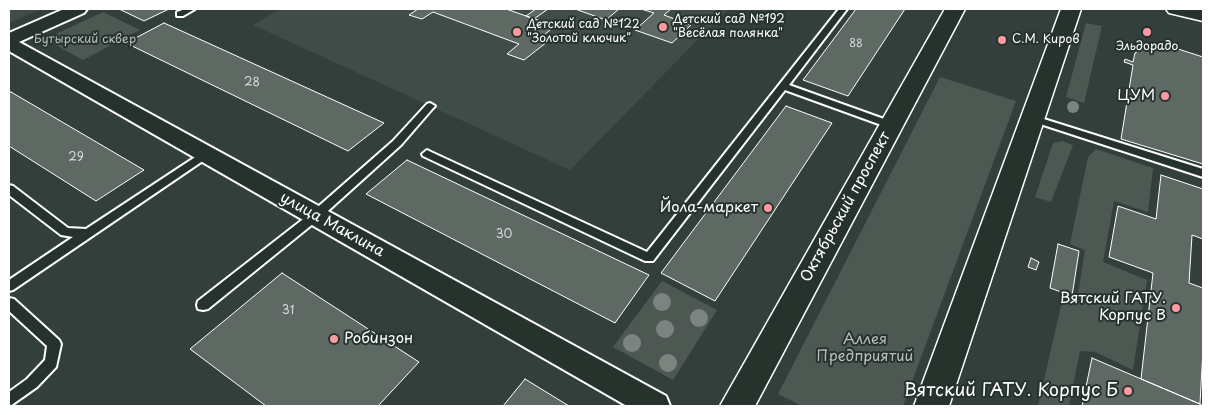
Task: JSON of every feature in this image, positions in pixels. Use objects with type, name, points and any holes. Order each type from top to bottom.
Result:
[{"type":"main road","name":"Октябрьский проспект","points":[[737,406],[955,9]]},
{"type":"main road","points":[[930,406],[1071,9]]},
{"type":"main road","points":[[1176,9],[1203,16]]},
{"type":"street","points":[[9,42],[78,9]]},
{"type":"street","name":"улица Маклина","points":[[9,42],[655,406]]},
{"type":"lane","points":[[180,14],[191,9]]},
{"type":"lane","points":[[427,154],[649,258],[843,9]]},
{"type":"lane","points":[[782,86],[891,125]]},
{"type":"lane","points":[[203,306],[315,216],[397,143],[430,106]]},
{"type":"lane","points":[[1031,118],[1203,173]]},
{"type":"lane","points":[[9,286],[206,154]]},
{"type":"lane","points":[[9,189],[65,232],[88,233]]},
{"type":"lane","points":[[9,303],[54,344],[51,363],[32,383],[9,400]]},
{"type":"shaded area","points":[[9,9],[42,9],[9,23]]},
{"type":"shaded area","points":[[280,9],[728,9],[570,170],[253,25]]},
{"type":"green space","name":"Бутырский сквер","points":[[103,12],[140,30],[83,60],[45,39]]},
{"type":"green space","points":[[1086,23],[1102,26],[1084,103],[1066,97]]},
{"type":"green space","name":"Аллея Предприятий","points":[[940,77],[1016,101],[903,406],[802,406],[778,394]]},
{"type":"green space","points":[[1062,141],[1073,145],[1051,202],[1035,197],[1053,143]]},
{"type":"green space","points":[[1096,149],[1153,168],[1148,212],[1114,201],[1103,262],[1147,280],[1133,370],[1095,352],[1080,351],[1069,406],[1038,406],[1063,297],[1077,300],[1085,250],[1070,244],[1088,157]]},
{"type":"green space","points":[[662,281],[717,310],[673,380],[613,347]]},
{"type":"building","points":[[119,9],[169,9],[144,21]]},
{"type":"building","name":"Детский сад №122 \"Золотой ключик\"","points":[[418,9],[506,9],[555,26],[539,39],[547,42],[524,60],[507,54],[519,44],[433,12],[422,19],[409,15]]},
{"type":"building","points":[[536,9],[548,9],[534,19],[526,16]]},
{"type":"building","points":[[575,9],[619,9],[606,20]]},
{"type":"building","name":"Детский сад №192 \"Весёлая полянка\"","points":[[641,9],[671,9],[664,15],[691,25],[672,43],[635,30],[654,13]]},
{"type":"building","points":[[856,9],[905,9],[848,96],[803,80]]},
{"type":"building","points":[[164,23],[384,123],[348,151],[126,43]]},
{"type":"building","name":"ЦУМ","points":[[1145,47],[1178,49],[1203,57],[1203,164],[1121,139],[1133,65],[1124,62],[1125,59],[1133,62],[1135,53]]},
{"type":"building","points":[[11,92],[144,170],[96,201],[9,146],[9,93]]},
{"type":"building","points":[[786,106],[832,123],[715,301],[661,273]]},
{"type":"building","points":[[407,160],[649,275],[615,323],[366,194]]},
{"type":"building","name":"Вятский ГАТУ. Корпус В","points":[[1161,175],[1203,189],[1203,239],[1192,235],[1189,283],[1203,288],[1203,349],[1200,404],[1141,379],[1153,273],[1109,257],[1118,206],[1156,219]]},
{"type":"building","points":[[1058,244],[1079,251],[1072,296],[1050,288]]},
{"type":"building","points":[[1031,258],[1039,262],[1036,270],[1028,267]]},
{"type":"building","points":[[282,273],[419,362],[378,406],[266,406],[190,349]]},
{"type":"building","name":"Вятский ГАТУ. Корпус Б","points":[[1092,358],[1200,404],[1203,406],[1082,406]]},
{"type":"building","points":[[525,379],[569,406],[503,406]]},
{"type":"place","name":"Детский сад №192 \"Весёлая полянка\"","points":[[663,27]]},
{"type":"place","name":"Детский сад №122 \"Золотой ключик\"","points":[[517,32]]},
{"type":"place","name":"Эльдорадо","points":[[1147,32]]},
{"type":"place","name":"С.М. Киров","points":[[1002,40]]},
{"type":"place","name":"ЦУМ","points":[[1165,96]]},
{"type":"place","name":"Йола-маркет","points":[[768,208]]},
{"type":"place","name":"Вятский ГАТУ. Корпус В","points":[[1176,308]]},
{"type":"place","name":"Робинзон","points":[[334,339]]},
{"type":"place","name":"Вятский ГАТУ. Корпус Б","points":[[1128,391]]}]
